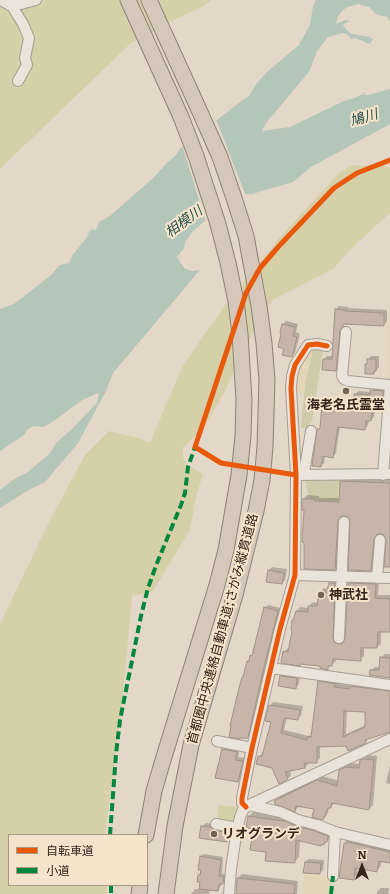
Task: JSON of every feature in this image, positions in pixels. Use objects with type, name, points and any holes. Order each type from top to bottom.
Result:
[{"type":"highway","name":"首都圏中央連絡自動車道;さがみ縦貫道路","points":[[128,0],[181,117],[196,156],[218,224],[236,301],[240,334],[244,400],[243,436],[239,475],[226,550],[217,585],[154,791],[146,834]]},
{"type":"highway","name":"首都圏中央連絡自動車道;さがみ縦貫道路","points":[[148,0],[220,157],[246,236],[259,306],[264,343],[266,380],[265,447],[262,480],[256,511],[235,595],[191,746],[175,826],[166,894]]},
{"type":"street","points":[[4,2],[21,4],[36,0]]},
{"type":"street","points":[[4,2],[12,6],[23,24],[29,38],[25,58],[27,64],[18,81]]},
{"type":"street","points":[[296,475],[387,474],[390,385],[348,381],[344,379],[342,376],[346,332]]},
{"type":"street","points":[[327,346],[317,344],[308,345],[295,365],[292,376],[291,388],[296,475],[295,575],[252,748],[242,803],[247,806],[280,812],[298,820],[335,832],[390,846]]},
{"type":"street","points":[[305,467],[311,431]]},
{"type":"street","points":[[295,450],[307,453]]},
{"type":"street","points":[[339,638],[344,522]]},
{"type":"street","points":[[377,578],[380,540]]},
{"type":"street","points":[[295,575],[390,578]]},
{"type":"street","points":[[271,668],[390,685]]},
{"type":"street","points":[[230,894],[231,869],[240,817],[243,810],[247,806],[390,739]]},
{"type":"street","points":[[217,741],[252,748]]},
{"type":"street","points":[[216,824],[238,828]]},
{"type":"street","points":[[333,876],[335,832]]},
{"type":"shaded area","points":[[0,0],[211,0],[204,6],[131,43],[0,169]]},
{"type":"shaded area","points":[[353,165],[385,166],[390,168],[390,213],[354,246],[333,269],[274,299],[262,314],[224,393],[203,429],[183,447],[183,457],[186,464],[203,474],[196,497],[190,530],[153,591],[132,596],[122,705],[105,834],[8,834],[8,886],[107,886],[107,894],[0,894],[0,624],[48,524],[85,455],[109,431],[139,438],[150,443],[182,367],[226,304],[281,236],[339,173]]},
{"type":"shaded area","points":[[388,311],[390,312],[390,382],[387,381]]},
{"type":"shaded area","points":[[314,346],[306,380],[305,395],[295,393],[301,363],[311,347]]},
{"type":"shaded area","points":[[314,346],[323,350],[312,421],[307,429],[301,428],[302,413],[306,380]]},
{"type":"shaded area","points":[[339,479],[338,501],[320,501],[319,499],[309,498],[305,480]]},
{"type":"shaded area","points":[[218,805],[238,807],[234,823],[220,821],[217,818]]},
{"type":"shaded area","points":[[304,873],[332,877],[330,894],[303,894]]},
{"type":"water","points":[[316,0],[390,0],[390,21],[387,17],[376,14],[369,7],[359,4],[347,7],[343,10],[338,16],[336,24],[345,20],[350,21],[343,26],[351,34],[370,37],[373,39],[370,44],[355,38],[351,39],[347,34],[342,33],[328,37],[317,51],[309,72],[266,123],[262,131],[290,127],[366,92],[364,95],[390,89],[390,124],[311,167],[293,182],[252,194],[246,194],[206,220],[193,231],[185,242],[184,248],[177,257],[184,268],[192,271],[200,270],[113,373],[106,391],[78,443],[45,482],[25,492],[0,508],[0,490],[13,480],[28,472],[49,454],[57,442],[97,403],[99,394],[98,393],[82,400],[44,427],[33,426],[28,429],[24,435],[0,451],[0,309],[14,304],[50,276],[60,265],[69,263],[72,256],[88,236],[89,231],[92,229],[96,230],[99,222],[110,216],[152,179],[181,148],[249,96],[256,84],[267,72],[299,45],[310,25],[313,6]]},
{"type":"pier","points":[[216,119],[246,196],[206,223],[182,145]]},
{"type":"building","points":[[335,309],[384,313],[384,326],[344,324],[340,331],[336,371],[322,370],[323,359],[332,359]]},
{"type":"building","points":[[282,324],[295,327],[293,336],[297,337],[292,357],[282,355],[284,349],[278,347]]},
{"type":"building","points":[[367,359],[376,359],[376,371],[374,371],[374,374],[365,374],[365,364],[367,364]]},
{"type":"building","points":[[370,390],[383,391],[382,408],[378,408],[378,411],[372,411],[371,421],[366,421],[365,430],[338,427],[333,458],[323,456],[321,467],[312,466],[317,429],[320,429],[322,404],[330,405],[330,407],[353,410],[354,394],[370,395]]},
{"type":"building","points":[[340,481],[390,483],[390,567],[384,567],[386,540],[384,535],[377,534],[374,539],[371,571],[348,570],[350,522],[348,517],[341,516],[338,521],[335,570],[304,569],[304,543],[302,542],[304,510],[302,510],[302,499],[339,502]]},
{"type":"building","points":[[268,570],[284,573],[282,584],[266,582]]},
{"type":"building","points":[[329,583],[335,583],[333,638],[335,643],[342,644],[345,639],[348,583],[376,584],[375,598],[390,599],[390,632],[378,632],[377,648],[361,648],[361,661],[333,659],[332,666],[328,666],[328,670],[320,668],[320,666],[300,664],[300,666],[281,663],[283,651],[288,652],[292,631],[292,620],[296,611],[308,612],[308,606],[317,606],[319,592],[326,593]]},
{"type":"building","points":[[264,607],[278,611],[248,738],[240,739],[229,737],[230,726],[242,677],[247,661],[249,661],[250,655],[252,656]]},
{"type":"building","points":[[380,657],[390,658],[390,678],[369,675],[370,670],[379,670]]},
{"type":"building","points":[[280,676],[297,678],[296,689],[278,686]]},
{"type":"building","points":[[318,681],[335,684],[334,687],[350,689],[350,686],[390,691],[390,732],[365,740],[366,743],[348,751],[346,746],[317,747],[317,763],[304,763],[305,768],[285,772],[288,779],[279,784],[272,768],[256,764],[258,756],[262,756],[271,722],[265,721],[269,705],[300,710],[298,720],[284,718],[281,733],[307,740],[307,737],[311,737]],"holes":[[[344,711],[365,712],[365,727],[343,737]]]},
{"type":"building","points":[[222,749],[237,752],[235,760],[243,761],[238,782],[215,778]]},
{"type":"building","points":[[360,760],[374,760],[369,810],[332,803],[331,808],[328,808],[323,820],[312,817],[314,809],[296,806],[295,812],[275,804],[274,801],[317,780],[337,786],[339,770],[346,767],[359,768]]},
{"type":"building","points":[[248,816],[283,821],[282,820],[328,836],[327,842],[321,846],[296,840],[295,863],[265,861],[266,852],[250,850],[253,829],[246,828]]},
{"type":"building","name":"リオグランデ","points":[[201,826],[210,827],[214,830],[229,833],[227,842],[199,838]]},
{"type":"building","points":[[347,842],[390,852],[390,863],[379,861],[377,872],[355,868],[354,880],[339,878],[344,843]]},
{"type":"building","points":[[200,856],[221,860],[219,876],[224,877],[223,884],[219,884],[218,891],[199,889],[200,882],[197,882],[198,875],[200,875],[201,870],[198,870]]},
{"type":"building","points":[[305,862],[321,863],[320,874],[303,873]]},
{"type":"building","points":[[237,878],[295,884],[294,894],[236,894]]},
{"type":"marked path","points":[[110,834],[120,720],[141,616],[148,588],[185,493],[188,467],[195,447]]},
{"type":"marked path","points":[[331,894],[333,876]]},
{"type":"marked path","points":[[111,886],[111,894]]},
{"type":"cycle path","points":[[296,475],[221,463],[195,447],[246,293],[260,268],[334,188],[357,173],[390,160]]},
{"type":"cycle path","points":[[246,807],[242,803],[242,798],[252,748],[280,629],[295,575],[296,475],[291,388],[292,376],[295,365],[308,345],[317,344],[327,346]]},
{"type":"place","name":"海老名氏霊堂","points":[[346,391]]},
{"type":"place","name":"神武社","points":[[321,595]]},
{"type":"place","name":"リオグランデ","points":[[214,834]]},
{"type":"water label","name":"鳩川","points":[[364,118]]},
{"type":"water label","name":"相模川","points":[[184,222]]}]
